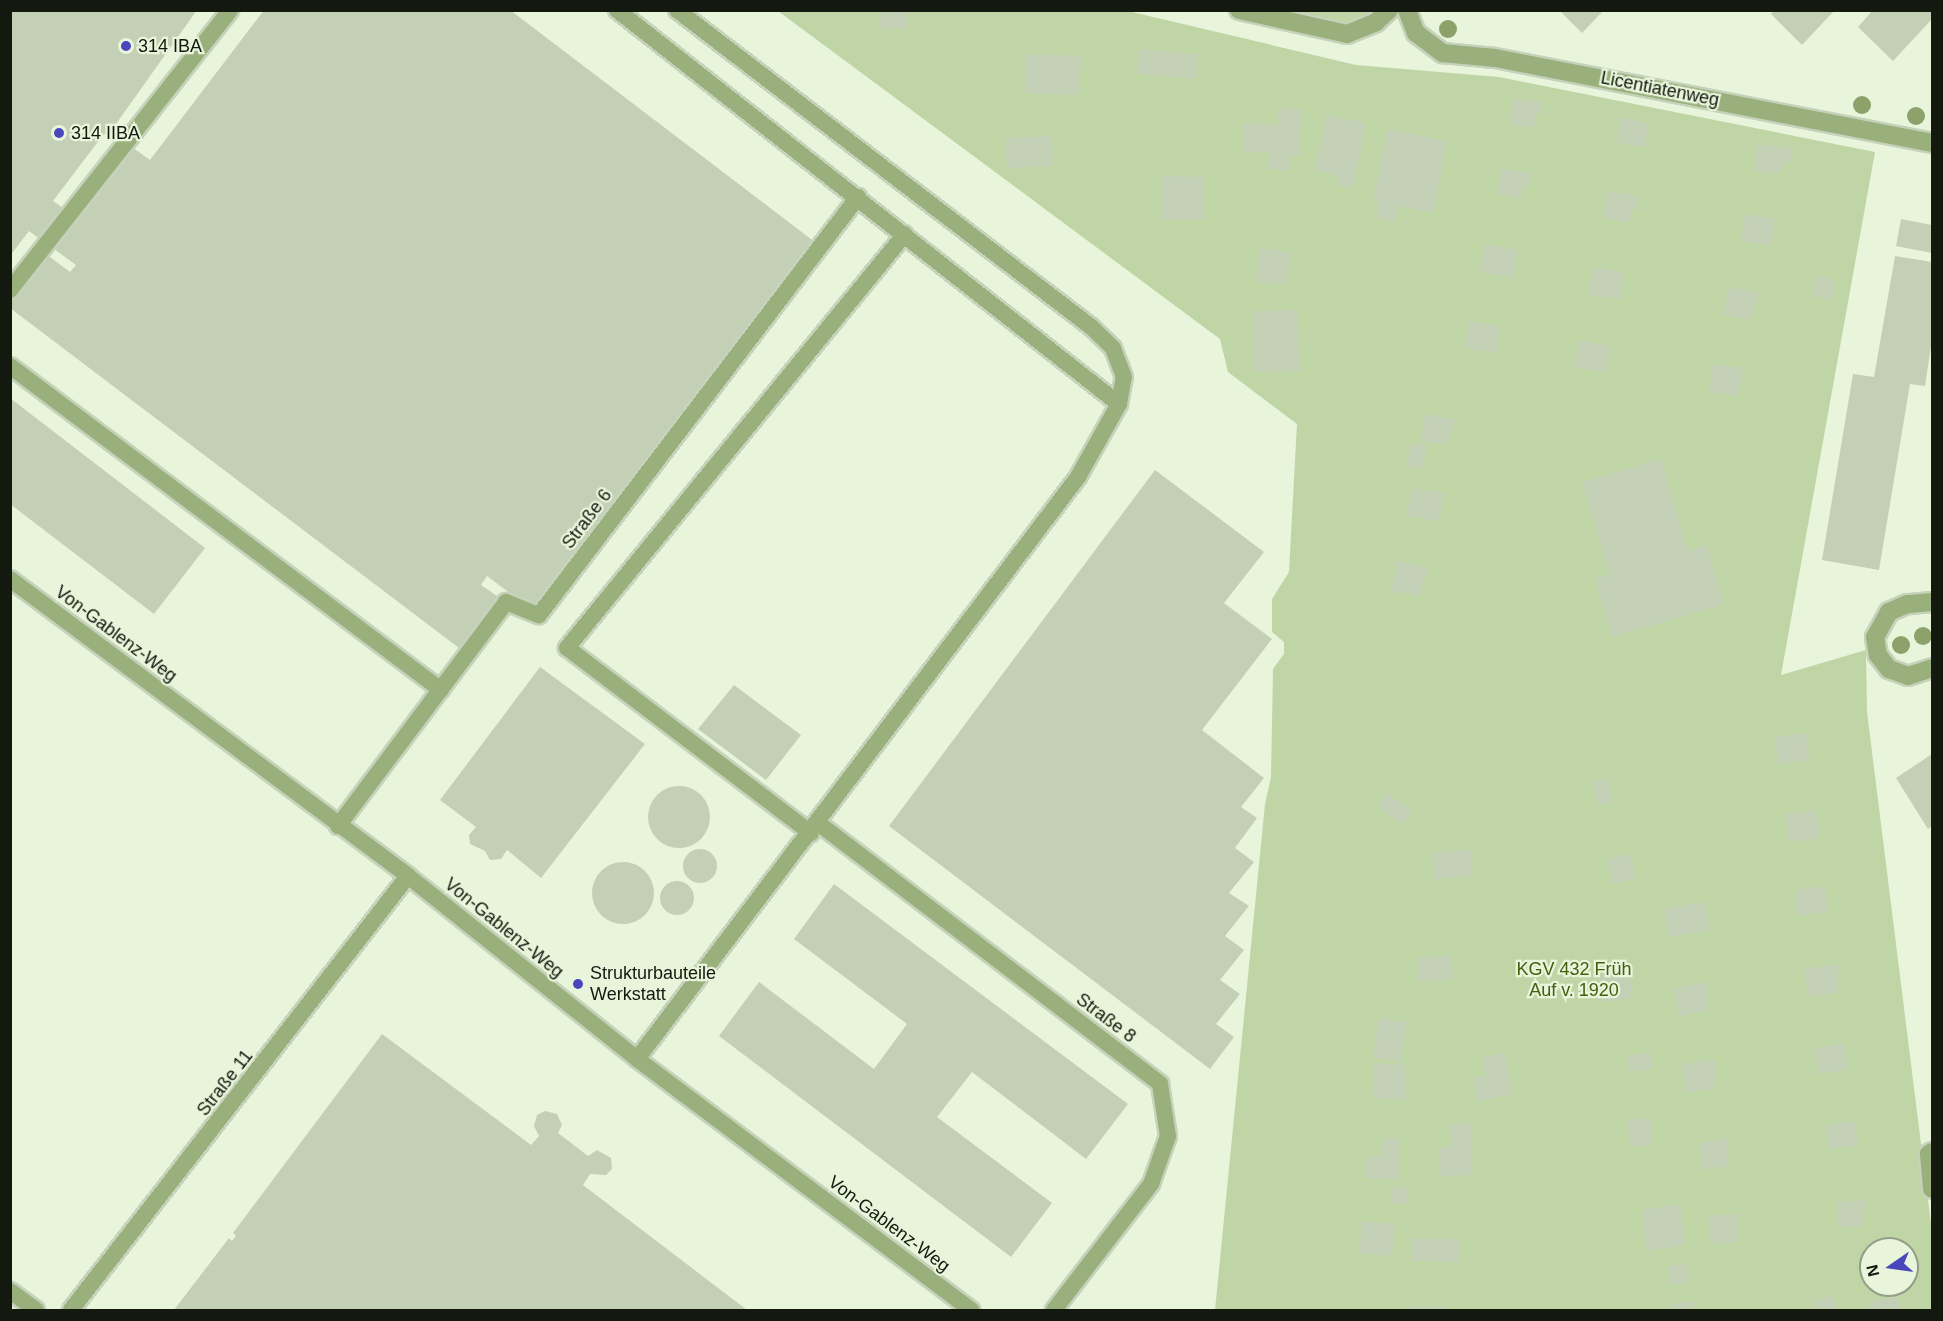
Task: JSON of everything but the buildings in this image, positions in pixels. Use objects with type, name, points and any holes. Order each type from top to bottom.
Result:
[{"type":"street","points":[[1239,10],[1347,34],[1376,22],[1389,10]]},
{"type":"street","name":"Licentiatenweg","points":[[1407,10],[1416,33],[1443,53],[1496,58],[1932,143]]},
{"type":"street","points":[[1932,602],[1907,604],[1889,612],[1875,637],[1878,655],[1889,669],[1908,675],[1932,668]]},
{"type":"street","points":[[1932,1152],[1929,1154],[1932,1189]]},
{"type":"lane","points":[[10,290],[230,10]]},
{"type":"lane","points":[[617,10],[858,196],[1119,404]]},
{"type":"lane","points":[[637,1059],[815,828],[1078,477],[1119,404],[1124,377],[1113,348],[1090,326],[677,10]]},
{"type":"lane","name":"Straße 6","points":[[338,826],[506,602],[539,615],[858,196]]},
{"type":"lane","name":"Straße 8","points":[[905,234],[567,648],[815,828],[1160,1084],[1168,1136],[1151,1184],[1054,1311]]},
{"type":"lane","points":[[10,366],[441,690]]},
{"type":"lane","name":"Von-Gablenz-Weg","points":[[10,579],[408,876],[637,1059],[971,1311]]},
{"type":"lane","name":"Straße 11","points":[[71,1311],[408,876]]},
{"type":"lane","points":[[10,1291],[36,1311]]},
{"type":"green space","name":"KGV 432 Früh Auf v. 1920","points":[[778,11],[1128,11],[1356,65],[1499,77],[1875,152],[1781,675],[1866,650],[1867,712],[1932,1232],[1932,1310],[1215,1310],[1265,804],[1271,777],[1273,669],[1284,654],[1284,642],[1272,632],[1272,599],[1289,572],[1297,424],[1228,372],[1220,339]]},
{"type":"green space","points":[[1281,11],[1371,11],[1356,27]]},
{"type":"place","name":"314 IBA","points":[[126,46]]},
{"type":"place","name":"314 IIBA","points":[[59,133]]},
{"type":"place","name":"Strukturbauteile Werkstatt","points":[[578,984]]}]
